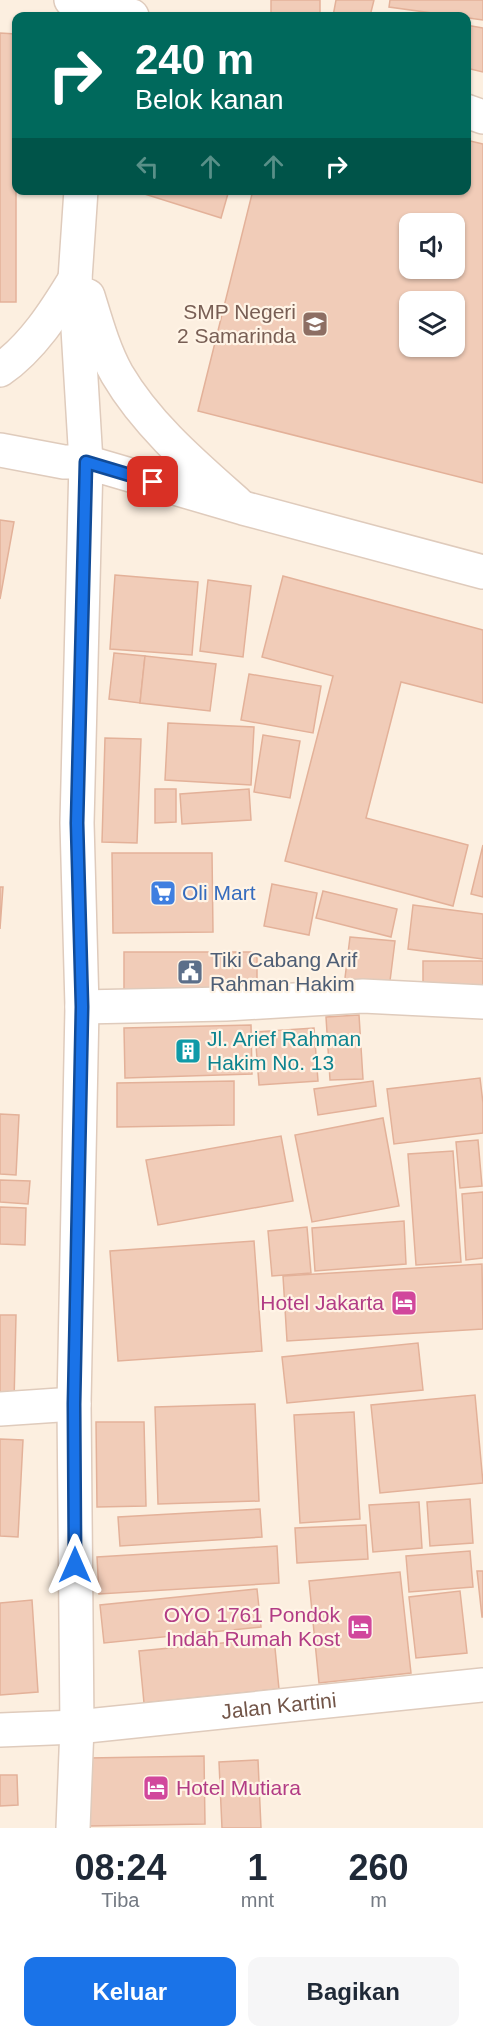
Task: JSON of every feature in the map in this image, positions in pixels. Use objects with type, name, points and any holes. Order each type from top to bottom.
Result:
[{"type":"street","points":[[83,5],[114,12]]},
{"type":"street","points":[[73,1828],[76,1727],[74,1404],[82,1007],[77,823],[86,462],[76,271],[81,195]]},
{"type":"street","points":[[0,370],[37,334],[60,303],[76,271]]},
{"type":"street","points":[[76,271],[116,372],[134,402],[169,441],[243,508]]},
{"type":"street","points":[[13,453],[64,462],[86,462],[243,508],[483,572]]},
{"type":"street","points":[[82,1007],[226,1004],[363,996],[483,1002]]},
{"type":"street","points":[[0,1409],[74,1404]]},
{"type":"street","name":"Jalan Kartini","points":[[0,1730],[76,1727],[483,1685]]},
{"type":"building","points":[[271,0],[320,0],[320,12],[271,12]]},
{"type":"building","points":[[336,0],[374,0],[371,12],[334,12]]},
{"type":"building","points":[[390,0],[483,0],[483,20],[471,18],[471,12],[425,12],[389,7]]},
{"type":"building","points":[[471,26],[483,28],[483,72],[471,69]]},
{"type":"building","points":[[0,33],[12,34],[12,195],[16,195],[16,302],[0,302]]},
{"type":"building","name":"SMP Negeri 2 Samarinda","points":[[471,141],[483,144],[483,483],[198,411],[252,195],[471,195]]},
{"type":"building","points":[[148,195],[228,195],[221,218]]},
{"type":"building","points":[[0,520],[14,522],[0,599]]},
{"type":"building","points":[[115,575],[198,582],[192,655],[110,649]]},
{"type":"building","points":[[283,576],[483,630],[483,703],[401,682],[366,818],[468,845],[453,906],[285,861],[333,676],[262,657]]},
{"type":"building","points":[[208,580],[251,586],[243,657],[200,651]]},
{"type":"building","points":[[114,653],[145,656],[140,703],[109,699]]},
{"type":"building","points":[[145,656],[216,664],[210,711],[140,703]]},
{"type":"building","points":[[249,674],[321,686],[313,733],[241,720]]},
{"type":"building","points":[[168,723],[254,727],[251,785],[165,780]]},
{"type":"building","points":[[263,735],[300,741],[290,798],[254,792]]},
{"type":"building","points":[[105,738],[141,739],[137,843],[102,842]]},
{"type":"building","points":[[155,789],[176,789],[176,822],[155,823]]},
{"type":"building","points":[[249,789],[251,820],[182,824],[180,794]]},
{"type":"building","points":[[483,845],[483,897],[471,894]]},
{"type":"building","name":"Oli Mart","points":[[112,853],[212,853],[213,932],[113,933]]},
{"type":"building","points":[[272,884],[317,893],[309,935],[264,926]]},
{"type":"building","points":[[0,887],[3,887],[0,929]]},
{"type":"building","points":[[323,891],[397,909],[391,937],[316,918]]},
{"type":"building","points":[[413,905],[483,914],[483,959],[408,949]]},
{"type":"building","points":[[350,937],[395,941],[389,989],[344,986]]},
{"type":"building","name":"Tiki Cabang Arif Rahman Hakim","points":[[124,952],[257,952],[257,993],[124,992]]},
{"type":"building","points":[[423,961],[483,961],[483,997],[423,996]]},
{"type":"building","points":[[359,1015],[363,1079],[330,1080],[326,1017]]},
{"type":"building","name":"Jl. Arief Rahman Hakim No. 13","points":[[251,1025],[252,1074],[125,1078],[124,1028]]},
{"type":"building","points":[[314,1028],[318,1081],[259,1085],[255,1032]]},
{"type":"building","points":[[480,1078],[483,1133],[394,1144],[387,1089]]},
{"type":"building","points":[[234,1081],[234,1125],[117,1127],[117,1083]]},
{"type":"building","points":[[373,1081],[376,1106],[318,1115],[314,1089]]},
{"type":"building","points":[[0,1114],[19,1115],[16,1175],[0,1174]]},
{"type":"building","points":[[383,1118],[399,1206],[312,1222],[295,1135]]},
{"type":"building","points":[[281,1136],[293,1201],[158,1225],[146,1160]]},
{"type":"building","points":[[478,1140],[482,1186],[460,1188],[456,1142]]},
{"type":"building","points":[[453,1151],[461,1262],[416,1265],[408,1154]]},
{"type":"building","points":[[0,1180],[30,1181],[28,1204],[0,1202]]},
{"type":"building","points":[[483,1192],[483,1258],[466,1260],[462,1194]]},
{"type":"building","points":[[0,1207],[26,1208],[25,1245],[0,1244]]},
{"type":"building","points":[[404,1221],[406,1264],[315,1271],[312,1228]]},
{"type":"building","points":[[307,1227],[311,1273],[272,1276],[268,1231]]},
{"type":"building","points":[[254,1241],[262,1351],[118,1361],[110,1251]]},
{"type":"building","points":[[482,1264],[483,1329],[287,1341],[283,1276]]},
{"type":"building","points":[[0,1315],[16,1315],[14,1403],[0,1403]]},
{"type":"building","points":[[418,1343],[423,1390],[287,1403],[282,1357]]},
{"type":"building","points":[[475,1395],[483,1483],[380,1493],[371,1405]]},
{"type":"building","points":[[255,1404],[259,1501],[158,1504],[155,1407]]},
{"type":"building","points":[[354,1412],[360,1519],[300,1523],[294,1415]]},
{"type":"building","points":[[96,1422],[144,1422],[146,1506],[97,1507]]},
{"type":"building","points":[[0,1439],[23,1440],[18,1537],[0,1536]]},
{"type":"building","points":[[470,1499],[473,1543],[430,1546],[427,1502]]},
{"type":"building","points":[[419,1502],[422,1548],[373,1552],[369,1505]]},
{"type":"building","points":[[260,1509],[262,1537],[120,1546],[118,1517]]},
{"type":"building","points":[[366,1525],[368,1559],[297,1563],[295,1528]]},
{"type":"building","points":[[277,1546],[279,1583],[99,1594],[97,1557]]},
{"type":"building","points":[[470,1551],[473,1587],[409,1592],[406,1556]]},
{"type":"building","points":[[477,1571],[483,1571],[483,1617],[482,1617]]},
{"type":"building","name":"OYO 1761 Pondok Indah Rumah Kost","points":[[400,1572],[411,1673],[319,1683],[309,1581]]},
{"type":"building","points":[[257,1589],[261,1627],[104,1643],[100,1605]]},
{"type":"building","points":[[460,1591],[467,1653],[416,1658],[409,1597]]},
{"type":"building","points":[[32,1600],[38,1692],[0,1695],[0,1603]]},
{"type":"building","points":[[274,1638],[279,1689],[144,1703],[139,1651]]},
{"type":"building","points":[[204,1756],[205,1824],[90,1826],[89,1758]]},
{"type":"building","points":[[258,1760],[261,1828],[222,1828],[219,1762]]},
{"type":"building","points":[[0,1775],[17,1775],[18,1805],[0,1806]]},
{"type":"place","name":"SMP Negeri 2 Samarinda","points":[[315,324]]},
{"type":"place","name":"Oli Mart","points":[[163,893]]},
{"type":"place","name":"Tiki Cabang Arif Rahman Hakim","points":[[190,972]]},
{"type":"place","name":"Jl. Arief Rahman Hakim No. 13","points":[[188,1051]]},
{"type":"place","name":"Hotel Jakarta","points":[[404,1303]]},
{"type":"place","name":"OYO 1761 Pondok Indah Rumah Kost","points":[[360,1627]]},
{"type":"place","name":"Hotel Mutiara","points":[[156,1788]]},
{"type":"route","points":[[75,1565],[74,1404],[82,1007],[77,823],[86,462],[153,482]]}]
